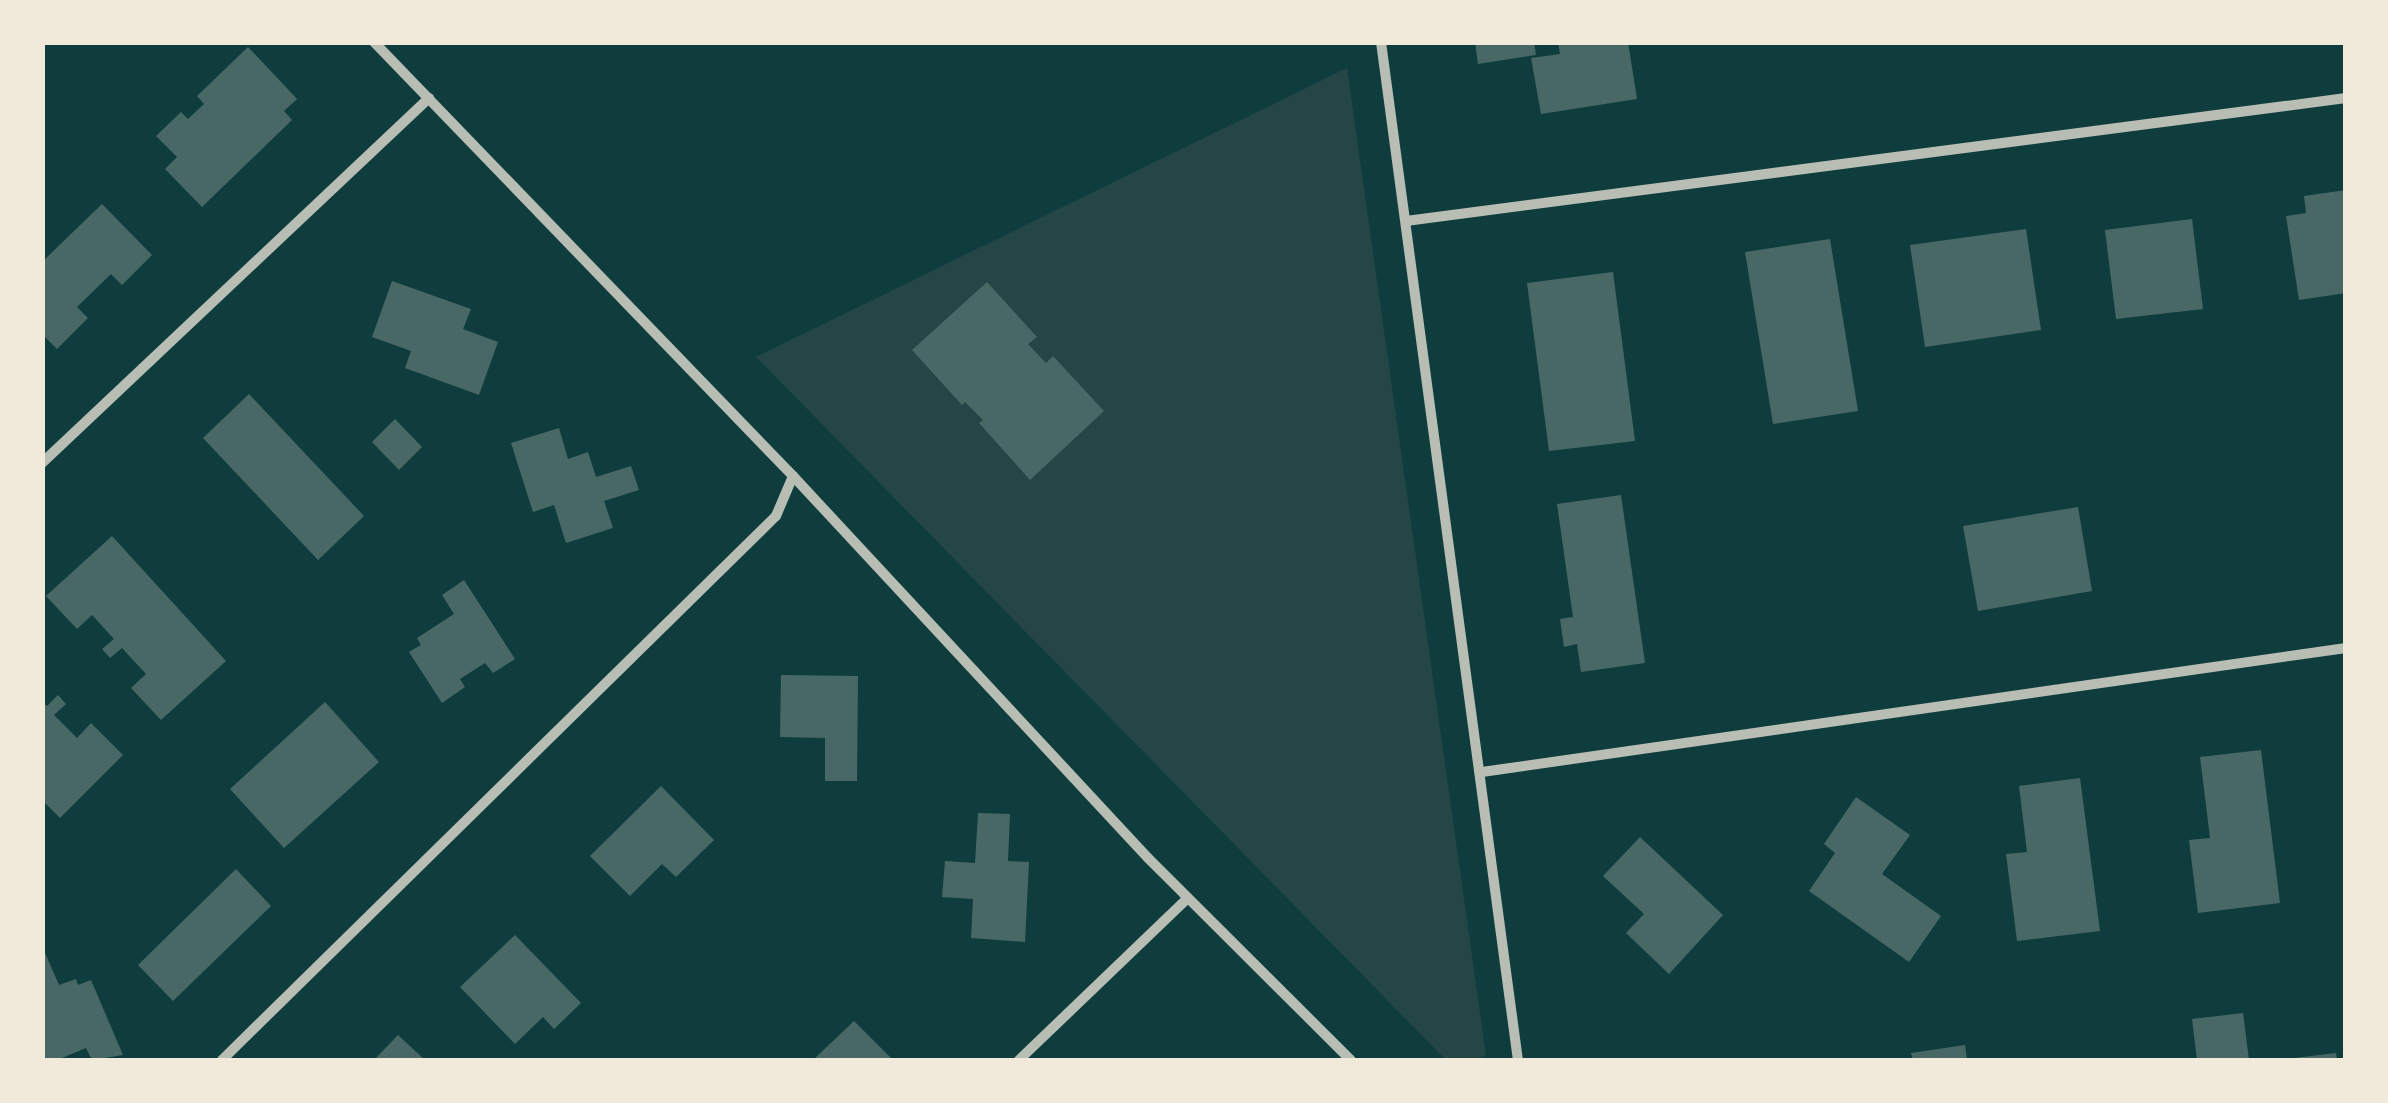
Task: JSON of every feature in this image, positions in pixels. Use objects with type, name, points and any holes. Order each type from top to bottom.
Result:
[{"type":"street","points":[[374,42],[793,476],[1187,898],[1351,1060]]},
{"type":"street","points":[[1381,42],[1518,1060]]},
{"type":"street","points":[[42,462],[429,98]]},
{"type":"street","points":[[1406,221],[2346,98]]},
{"type":"street","points":[[222,1060],[776,516],[793,476]]},
{"type":"street","points":[[1482,772],[2346,648]]},
{"type":"street","points":[[1020,1060],[1187,898]]},
{"type":"shaded area","points":[[1347,68],[1486,1055],[1475,1060],[1446,1060],[756,357]]},
{"type":"building","points":[[1475,42],[1534,42],[1536,55],[1478,64]]},
{"type":"building","points":[[1558,42],[1628,42],[1637,99],[1541,114],[1531,58],[1560,54]]},
{"type":"building","points":[[248,47],[297,99],[284,111],[292,120],[202,207],[165,169],[177,157],[156,136],[181,112],[188,119],[204,104],[197,96]]},
{"type":"building","points":[[2346,190],[2346,293],[2299,300],[2286,216],[2306,213],[2304,196]]},
{"type":"building","points":[[102,204],[152,255],[122,285],[111,274],[77,307],[88,318],[57,349],[42,334],[42,262]]},
{"type":"building","points":[[2192,219],[2203,309],[2116,319],[2105,230]]},
{"type":"building","points":[[2026,229],[2041,330],[1925,347],[1910,245]]},
{"type":"building","points":[[1830,239],[1858,411],[1773,424],[1745,252]]},
{"type":"building","points":[[1613,272],[1635,441],[1549,451],[1527,283]]},
{"type":"building","points":[[392,281],[471,309],[463,329],[498,342],[479,395],[405,368],[411,351],[372,337]]},
{"type":"building","points":[[987,282],[1037,337],[1028,344],[1046,363],[1053,356],[1104,411],[1030,480],[979,423],[983,420],[965,402],[962,405],[912,350]]},
{"type":"building","points":[[249,394],[364,516],[318,560],[203,438]]},
{"type":"building","points":[[395,419],[422,447],[399,470],[372,442]]},
{"type":"building","points":[[559,428],[568,459],[588,452],[596,477],[631,466],[639,490],[604,501],[613,528],[566,543],[554,505],[533,512],[511,443]]},
{"type":"building","points":[[1621,495],[1645,663],[1581,672],[1577,644],[1564,647],[1560,619],[1573,617],[1557,504]]},
{"type":"building","points":[[2078,507],[2092,591],[1978,611],[1963,526]]},
{"type":"building","points":[[112,536],[226,661],[161,720],[131,688],[146,674],[122,648],[110,658],[102,649],[114,639],[92,615],[77,629],[46,596]]},
{"type":"building","points":[[464,580],[515,659],[493,673],[485,663],[460,679],[465,687],[442,703],[409,652],[421,645],[417,638],[454,614],[442,595]]},
{"type":"building","points":[[781,675],[858,676],[857,781],[825,781],[825,738],[780,737]]},
{"type":"building","points":[[58,695],[66,704],[54,715],[77,738],[91,723],[123,755],[60,818],[42,800],[42,702],[47,706]]},
{"type":"building","points":[[325,702],[379,762],[284,848],[230,789]]},
{"type":"building","points":[[2261,750],[2280,903],[2198,913],[2189,840],[2210,838],[2200,757]]},
{"type":"building","points":[[2080,778],[2100,931],[2017,941],[2006,854],[2027,852],[2019,786]]},
{"type":"building","points":[[661,786],[714,840],[676,877],[662,864],[630,896],[590,856]]},
{"type":"building","points":[[1856,797],[1910,835],[1882,874],[1941,916],[1909,962],[1809,891],[1835,853],[1824,844]]},
{"type":"building","points":[[978,813],[1010,814],[1008,861],[1029,862],[1025,942],[971,938],[973,899],[942,897],[945,861],[975,863]]},
{"type":"building","points":[[1640,837],[1723,915],[1669,974],[1626,933],[1644,914],[1603,876]]},
{"type":"building","points":[[236,869],[271,906],[173,1001],[138,965]]},
{"type":"building","points":[[515,935],[581,1003],[554,1029],[543,1017],[515,1044],[460,987]]},
{"type":"building","points":[[42,946],[59,985],[76,979],[78,985],[91,980],[123,1055],[92,1060],[86,1048],[57,1060],[42,1060]]},
{"type":"building","points":[[2243,1013],[2249,1060],[2197,1060],[2192,1019]]},
{"type":"building","points":[[854,1021],[891,1058],[813,1060]]},
{"type":"building","points":[[398,1035],[425,1060],[374,1060]]},
{"type":"building","points":[[1965,1045],[1967,1060],[1913,1060],[1911,1053]]},
{"type":"building","points":[[2336,1053],[2337,1060],[2294,1058]]}]
